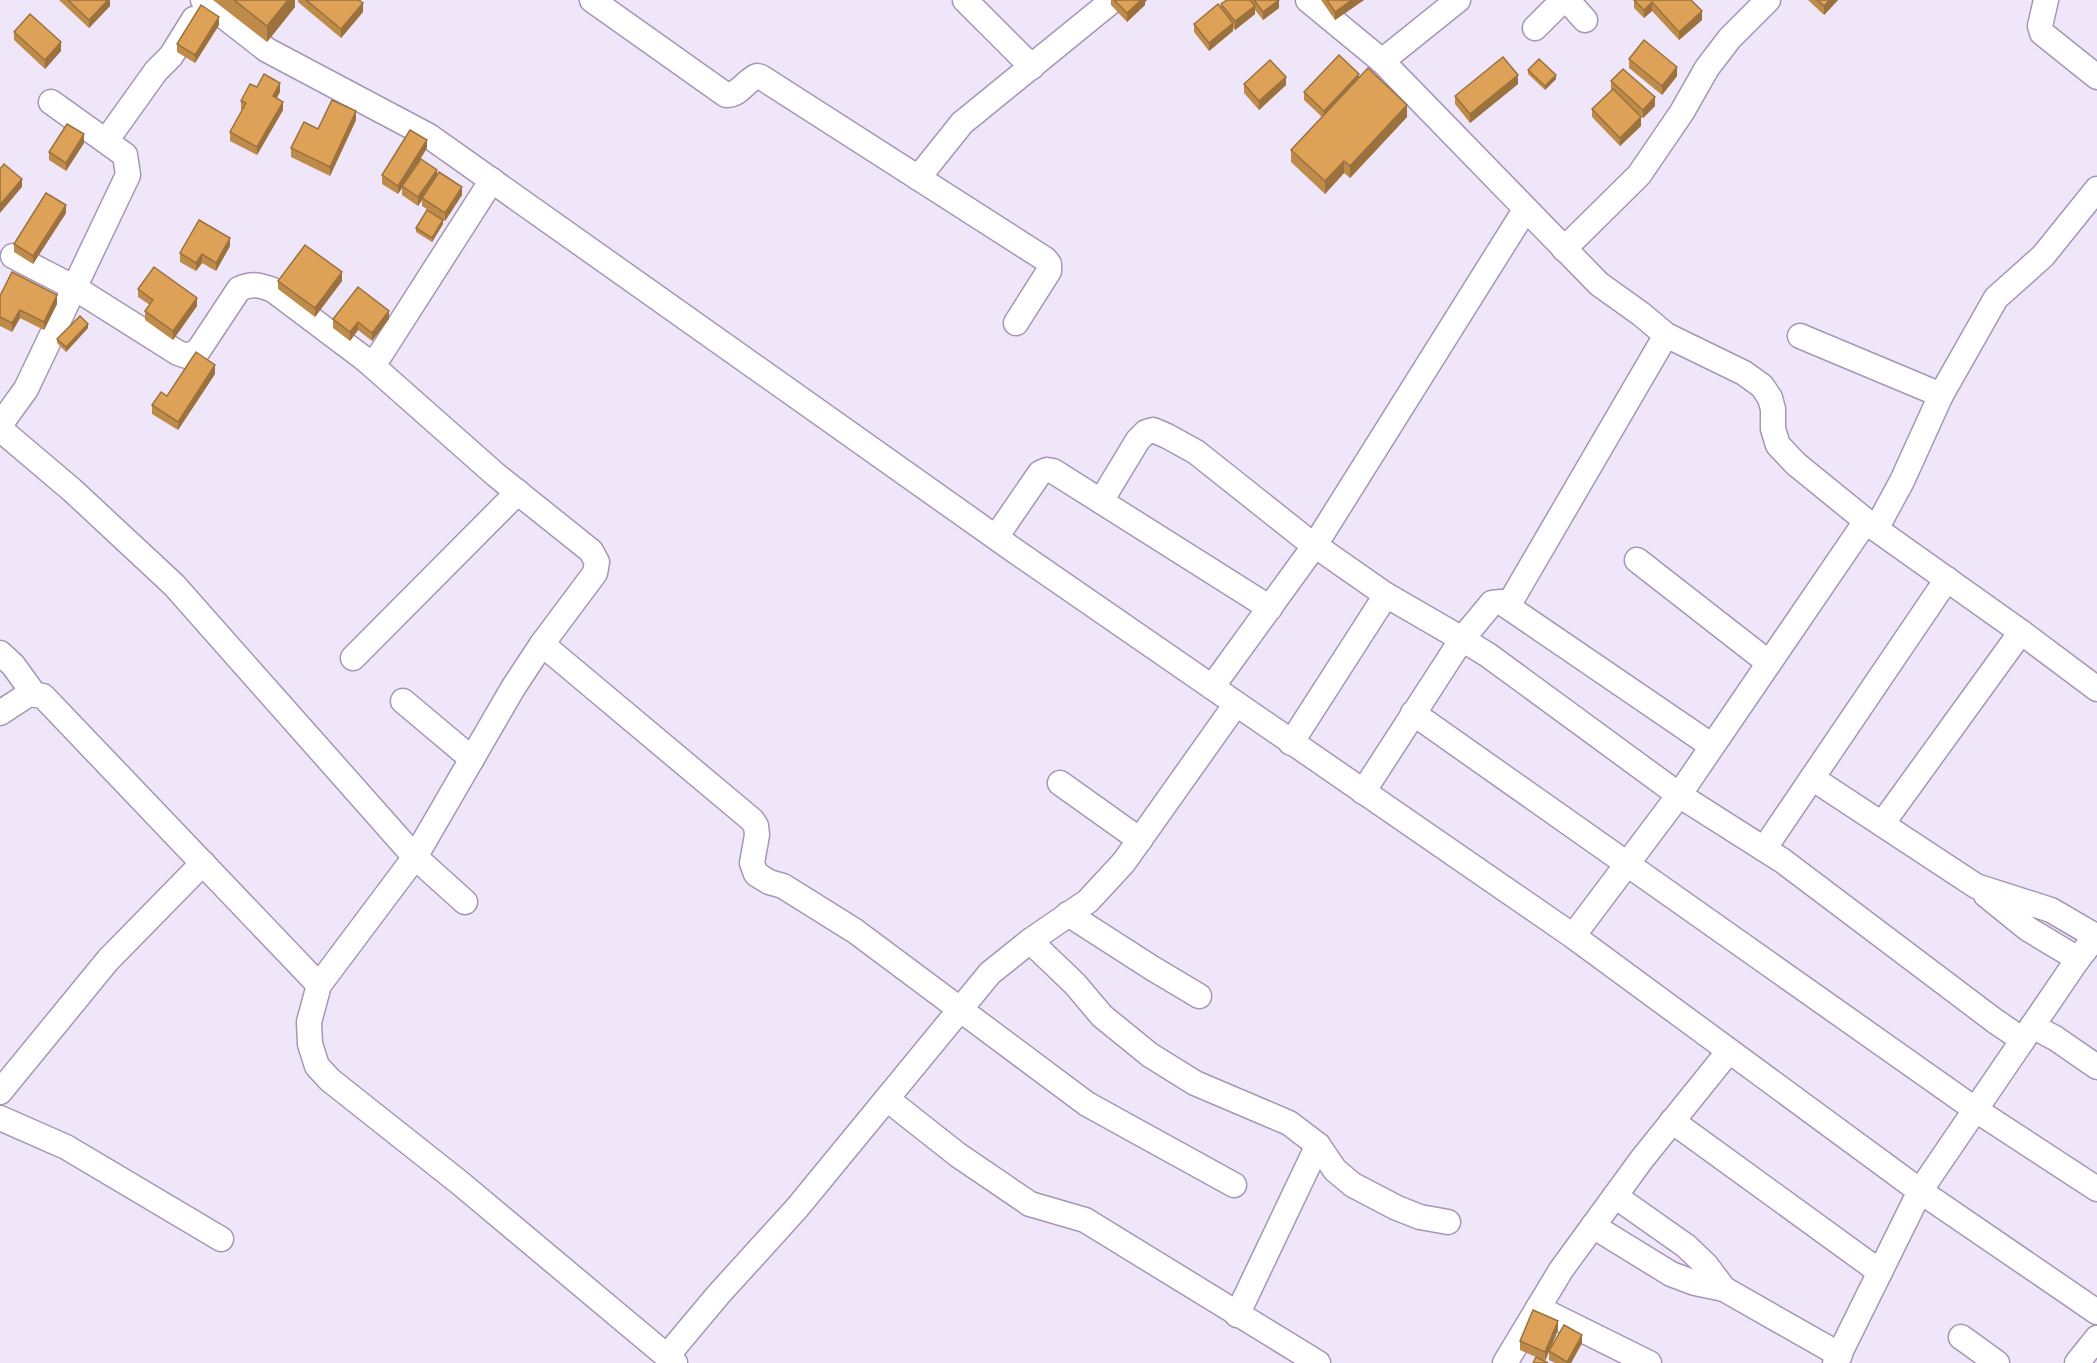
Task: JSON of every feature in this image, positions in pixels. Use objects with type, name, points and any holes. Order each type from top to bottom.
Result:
[{"type":"street","points":[[592,0],[726,95],[739,91],[749,79],[761,77],[1045,259],[1049,264],[1049,271],[1016,323]]},
{"type":"street","points":[[965,0],[1032,67]]},
{"type":"street","points":[[918,178],[962,123],[1113,0]]},
{"type":"street","points":[[1308,0],[1382,61],[1599,284],[1666,335],[1744,373],[1762,386],[1770,398],[1773,409],[1773,429],[1778,445],[1796,464],[1871,525],[2021,632],[2097,690]]},
{"type":"street","points":[[1382,61],[1458,0]]},
{"type":"street","points":[[1535,28],[1565,0],[1585,20]]},
{"type":"street","points":[[1564,249],[1639,175],[1682,112],[1707,69],[1730,38],[1768,0]]},
{"type":"street","points":[[2046,0],[2040,26],[2042,33],[2097,77]]},
{"type":"street","points":[[106,141],[156,71],[171,56],[204,1],[267,50],[429,136],[996,537],[1573,936],[1920,1191],[2097,1311]]},
{"type":"street","points":[[51,102],[126,155],[128,176],[26,389],[0,427],[174,585],[415,857],[465,902]]},
{"type":"street","points":[[366,360],[373,360],[380,355],[492,180]]},
{"type":"street","points":[[1573,936],[1679,795],[1769,663],[1902,481],[1941,395],[1996,298],[2043,256],[2097,189]]},
{"type":"street","points":[[1212,687],[1315,544],[1525,210]]},
{"type":"street","points":[[13,256],[75,288],[178,353],[187,356],[198,351],[239,289],[250,284],[273,290],[366,360],[518,492],[591,551],[597,562],[596,573],[542,644],[513,688],[415,857],[319,985],[309,1022],[310,1044],[317,1066],[330,1080],[460,1183],[671,1360],[718,1295],[796,1208],[990,973],[1030,940],[1088,901],[1124,862],[1236,704]]},
{"type":"street","points":[[1508,606],[1666,335]]},
{"type":"street","points":[[1800,336],[1941,395]]},
{"type":"street","points":[[1101,501],[1138,440],[1146,432],[1153,430],[1196,452],[1303,537],[1386,595],[1488,655],[1679,795],[1783,861],[1995,1021],[2028,1033],[2055,1038],[2097,1067]]},
{"type":"street","points":[[996,537],[1040,473],[1047,470],[1053,471],[1270,608]]},
{"type":"street","points":[[353,658],[518,492]]},
{"type":"street","points":[[1637,560],[1769,663]]},
{"type":"street","points":[[1764,849],[1947,579]]},
{"type":"street","points":[[1291,743],[1386,595]]},
{"type":"street","points":[[1364,792],[1462,639],[1491,603],[1498,601],[1712,746]]},
{"type":"street","points":[[1882,824],[2021,632]]},
{"type":"street","points":[[542,644],[752,820],[756,826],[757,835],[752,863],[756,874],[769,882],[783,886],[855,931],[1087,1104],[1234,1185]]},
{"type":"street","points":[[0,653],[13,665],[34,694]]},
{"type":"street","points":[[0,713],[29,694],[43,696],[319,985]]},
{"type":"street","points":[[403,701],[472,759]]},
{"type":"street","points":[[1413,713],[1976,1110],[2097,1189]]},
{"type":"street","points":[[1812,778],[1976,886],[2028,929],[2078,959]]},
{"type":"street","points":[[1060,783],[1140,840]]},
{"type":"street","points":[[0,1092],[108,960],[203,862]]},
{"type":"street","points":[[1593,1226],[1671,1274],[1695,1283],[1724,1289],[1838,1359],[1920,1191],[2078,959],[2097,936],[2051,910],[1976,886]]},
{"type":"street","points":[[1068,914],[1199,996]]},
{"type":"street","points":[[1030,940],[1075,984],[1102,1016],[1150,1054],[1195,1083],[1289,1123],[1318,1145],[1335,1170],[1353,1185],[1420,1217],[1448,1222]]},
{"type":"street","points":[[1505,1363],[1561,1270],[1672,1120],[1729,1051]]},
{"type":"street","points":[[887,1099],[958,1155],[1030,1204],[1085,1220],[1318,1363]]},
{"type":"street","points":[[0,1118],[66,1147],[221,1239]]},
{"type":"street","points":[[1672,1120],[1880,1272]]},
{"type":"street","points":[[1237,1315],[1318,1145]]},
{"type":"street","points":[[1615,1196],[1686,1246],[1706,1265],[1724,1289]]},
{"type":"street","points":[[1538,1308],[1649,1363]]},
{"type":"street","points":[[1961,1337],[1997,1363]]},
{"type":"street","points":[[2077,1363],[2097,1338]]},
{"type":"building","points":[[68,0],[108,0],[89,20]]},
{"type":"building","points":[[234,0],[288,0],[267,26]]},
{"type":"building","points":[[306,0],[359,0],[363,3],[341,29]]},
{"type":"building","points":[[1114,0],[1141,0],[1127,13]]},
{"type":"building","points":[[1227,0],[1250,0],[1255,6],[1235,21],[1221,4]]},
{"type":"building","points":[[1254,0],[1279,0],[1263,12]]},
{"type":"building","points":[[1327,0],[1352,0],[1335,12]]},
{"type":"building","points":[[1634,0],[1691,0],[1702,11],[1679,32],[1652,2],[1644,10]]},
{"type":"building","points":[[1817,0],[1830,0],[1824,6]]},
{"type":"building","points":[[1218,4],[1233,23],[1209,43],[1194,24]]},
{"type":"building","points":[[201,5],[219,17],[195,55],[177,44]]},
{"type":"building","points":[[30,14],[61,42],[45,60],[14,32]]},
{"type":"building","points":[[1644,40],[1677,67],[1662,86],[1629,59]]},
{"type":"building","points":[[1339,55],[1359,74],[1324,111],[1304,92]]},
{"type":"building","points":[[1503,57],[1518,75],[1470,114],[1455,96]]},
{"type":"building","points":[[1539,59],[1556,75],[1545,86],[1528,70]]},
{"type":"building","points":[[1270,60],[1286,77],[1259,101],[1244,84]]},
{"type":"building","points":[[1368,68],[1407,105],[1350,166],[1344,161],[1325,181],[1291,150]]},
{"type":"building","points":[[1623,69],[1655,97],[1643,110],[1611,81]]},
{"type":"building","points":[[264,74],[280,83],[273,96],[283,102],[257,147],[230,132],[246,103],[241,101],[250,84],[257,87]]},
{"type":"building","points":[[1613,89],[1641,117],[1620,138],[1592,109]]},
{"type":"building","points":[[332,100],[356,111],[330,167],[291,148],[304,122],[318,129]]},
{"type":"building","points":[[67,124],[84,134],[66,163],[49,152]]},
{"type":"building","points":[[410,130],[427,140],[398,186],[382,175]]},
{"type":"building","points":[[421,159],[437,170],[418,197],[402,186]]},
{"type":"building","points":[[4,164],[22,179],[0,205],[0,169]]},
{"type":"building","points":[[439,172],[462,187],[445,213],[422,198]]},
{"type":"building","points":[[46,193],[66,205],[33,256],[14,244]]},
{"type":"building","points":[[427,210],[443,220],[432,238],[416,228]]},
{"type":"building","points":[[199,220],[230,238],[216,263],[202,254],[196,263],[180,253]]},
{"type":"building","points":[[305,245],[342,272],[315,308],[278,281]]},
{"type":"building","points":[[154,267],[197,298],[173,331],[145,311],[153,300],[138,289]]},
{"type":"building","points":[[12,272],[57,295],[44,322],[20,310],[12,323],[0,317],[0,296]]},
{"type":"building","points":[[358,287],[389,311],[372,333],[358,322],[350,332],[333,319]]},
{"type":"building","points":[[80,316],[88,324],[66,347],[57,339]]},
{"type":"building","points":[[196,352],[215,365],[178,422],[152,405],[161,392],[167,396]]},
{"type":"building","points":[[1533,1310],[1558,1321],[1545,1352],[1520,1341]]},
{"type":"building","points":[[1564,1325],[1582,1335],[1567,1362],[1549,1351]]},
{"type":"building","points":[[1536,1357],[1548,1363],[1533,1363]]}]
